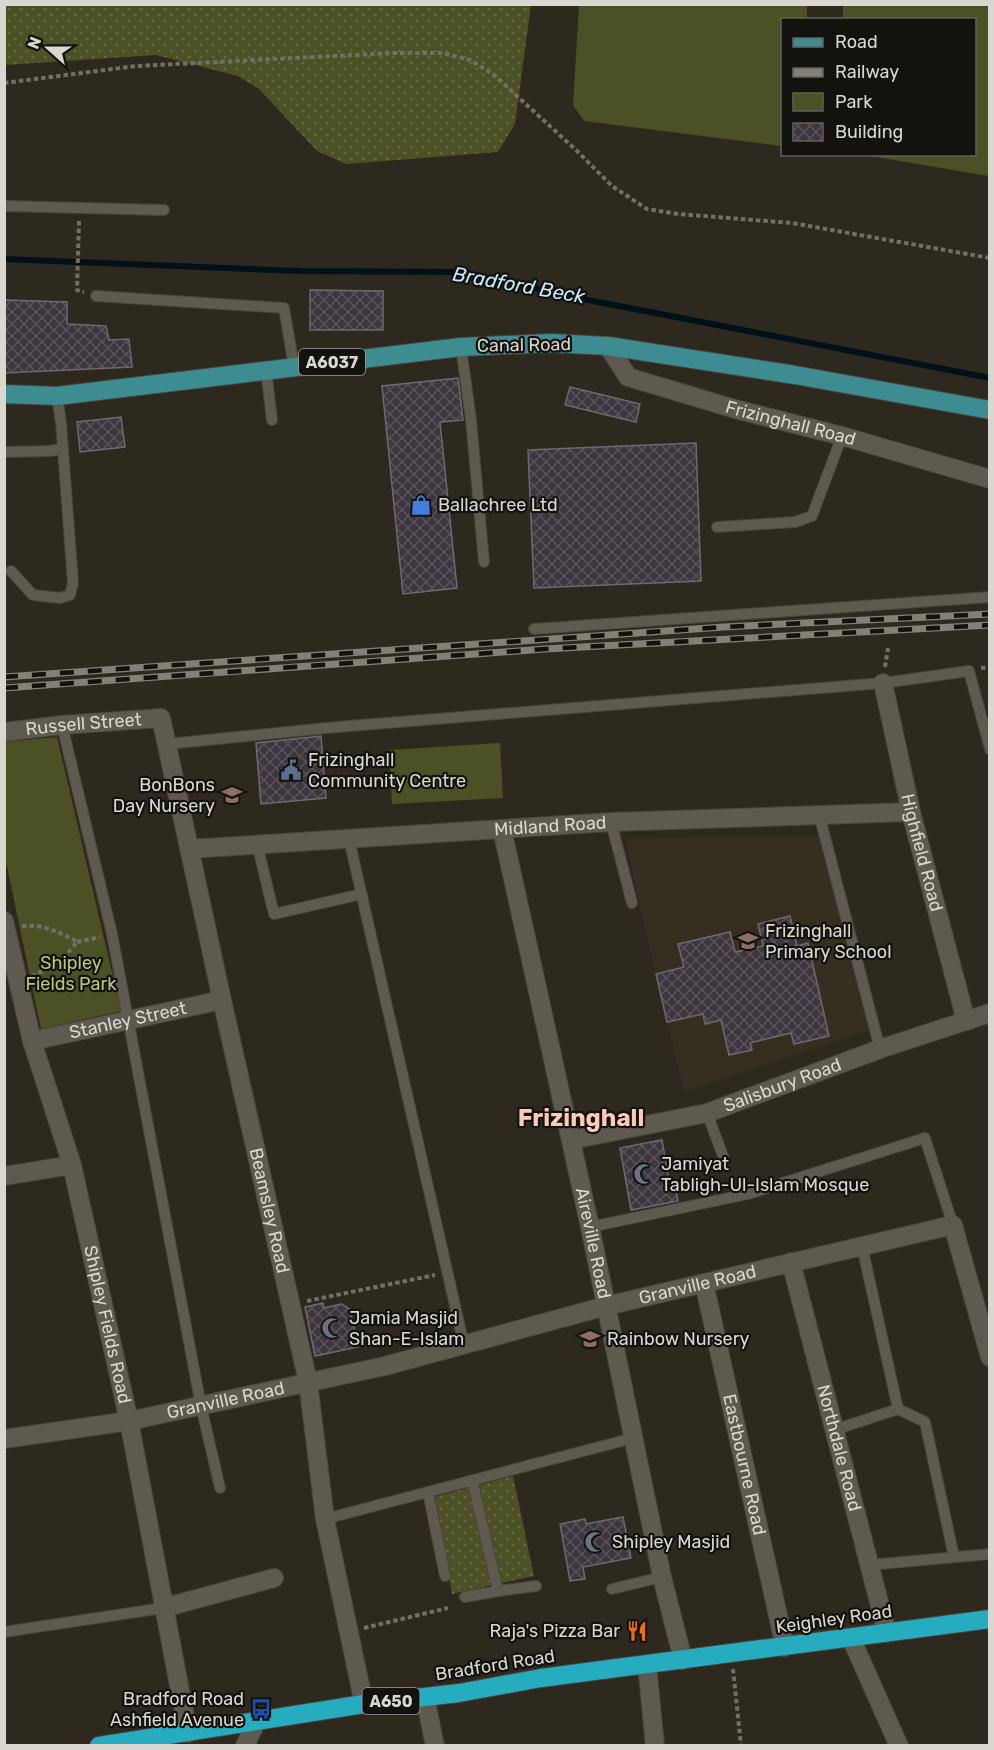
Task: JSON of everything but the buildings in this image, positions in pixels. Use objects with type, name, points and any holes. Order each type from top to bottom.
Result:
[{"type":"highway","name":"Keighley Road","points":[[683,1660],[990,1619]]},
{"type":"highway","name":"Bradford Road","points":[[99,1746],[364,1704],[683,1660]]},
{"type":"main road","name":"Canal Road","points":[[57,396],[461,347],[551,343],[608,346],[795,375],[990,410]]},
{"type":"main road","name":"A6037","points":[[4,394],[57,396]]},
{"type":"street","name":"Frizinghall Road","points":[[608,346],[628,377],[990,479]]},
{"type":"street","name":"Highfield Road","points":[[883,683],[911,812],[966,1021]]},
{"type":"street","name":"Beamsley Road","points":[[161,718],[308,1382],[325,1519],[364,1704]]},
{"type":"street","name":"Russell Street","points":[[4,732],[62,725],[161,718]]},
{"type":"street","name":"Midland Road","points":[[189,849],[611,822],[911,812]]},
{"type":"street","name":"Aireville Road","points":[[502,829],[590,1227],[662,1577],[683,1660]]},
{"type":"street","name":"Shipley Fields Road","points":[[5,925],[32,1041],[72,1165],[129,1421],[188,1733]]},
{"type":"street","name":"Stanley Street","points":[[32,1041],[222,1000]]},
{"type":"street","name":"Salisbury Road","points":[[571,1140],[707,1113],[880,1049],[990,1013]]},
{"type":"street","points":[[4,1176],[72,1165]]},
{"type":"street","name":"Granville Road","points":[[4,1439],[129,1421],[385,1366],[606,1306],[952,1225]]},
{"type":"street","points":[[952,1225],[990,1357]]},
{"type":"street","name":"Northdale Road","points":[[791,1262],[887,1633]]},
{"type":"street","name":"Eastbourne Road","points":[[704,1283],[785,1647]]},
{"type":"street","points":[[163,1608],[274,1578]]},
{"type":"street","points":[[851,1638],[901,1745]]},
{"type":"street","points":[[647,1665],[655,1746]]},
{"type":"street","points":[[425,1696],[435,1746]]},
{"type":"street","points":[[244,1746],[256,1722]]},
{"type":"lane","points":[[4,206],[164,210]]},
{"type":"lane","points":[[96,296],[284,308],[294,367]]},
{"type":"lane","points":[[461,347],[471,420],[484,562]]},
{"type":"lane","points":[[266,370],[272,420]]},
{"type":"lane","points":[[11,571],[33,595],[60,598],[70,595],[73,583],[57,396]]},
{"type":"lane","points":[[717,527],[795,522],[812,516],[842,436]]},
{"type":"lane","points":[[4,452],[63,449]]},
{"type":"lane","points":[[534,629],[990,597]]},
{"type":"lane","points":[[167,744],[348,726],[883,683],[969,671],[990,749]]},
{"type":"lane","points":[[62,725],[112,934],[201,1406],[220,1488]]},
{"type":"lane","points":[[819,814],[880,1049]]},
{"type":"lane","points":[[611,822],[632,903]]},
{"type":"lane","points":[[349,838],[464,1345]]},
{"type":"lane","points":[[257,844],[274,914],[362,894]]},
{"type":"lane","points":[[707,1113],[723,1156]]},
{"type":"lane","points":[[590,1227],[748,1194],[925,1138],[952,1225]]},
{"type":"lane","points":[[862,1246],[898,1409]]},
{"type":"lane","points":[[834,1430],[898,1409],[925,1422],[954,1557]]},
{"type":"lane","points":[[325,1519],[633,1438]]},
{"type":"lane","points":[[472,1480],[498,1591]]},
{"type":"lane","points":[[428,1492],[445,1576]]},
{"type":"lane","points":[[869,1565],[990,1554]]},
{"type":"lane","points":[[612,1589],[662,1577]]},
{"type":"lane","points":[[465,1597],[536,1586]]},
{"type":"lane","points":[[4,1632],[163,1608]]},
{"type":"path","points":[[4,83],[136,66],[394,53],[442,53],[470,60],[493,74],[612,186],[647,209],[678,214],[792,223],[990,258]]},
{"type":"path","points":[[77,277],[79,235]]},
{"type":"path","points":[[5,925],[35,925],[60,933],[77,942]]},
{"type":"path","points":[[19,981],[58,965],[77,942],[112,934]]},
{"type":"path","points":[[291,1305],[447,1273]]},
{"type":"path","points":[[349,1631],[448,1608]]},
{"type":"path","points":[[731,1654],[741,1746]]},
{"type":"shaded area","name":"Frizinghall Primary School","points":[[823,837],[871,1030],[684,1092],[640,908],[626,838]]},
{"type":"green space","points":[[5,4],[531,5],[515,124],[498,152],[346,164],[317,151],[259,89],[238,76],[156,55],[5,65]]},
{"type":"green space","points":[[579,4],[807,5],[807,18],[781,18],[781,146],[584,121],[573,105]]},
{"type":"green space","points":[[843,5],[989,5],[989,176],[870,156],[976,156],[976,18],[843,18]]},
{"type":"green space","name":"Shipley Fields Park","points":[[57,737],[121,1011],[41,1029],[5,857],[5,742]]},
{"type":"green space","points":[[500,743],[503,798],[392,804],[389,750]]},
{"type":"green space","points":[[513,1476],[534,1576],[452,1594],[434,1497]]},
{"type":"waterway","name":"Bradford Beck","points":[[4,259],[300,271],[461,272],[583,299],[990,378]]},
{"type":"railway","points":[[4,677],[723,627],[990,614]]},
{"type":"railway","points":[[4,688],[545,649],[990,625]]},
{"type":"place","name":"Ballachree Ltd","points":[[421,505]]},
{"type":"place","name":"Frizinghall Community Centre","points":[[291,770]]},
{"type":"place","name":"BonBons Day Nursery","points":[[232,795]]},
{"type":"place","name":"Frizinghall Primary School","points":[[748,941]]},
{"type":"place","name":"Jamiyat Tabligh-Ul-Islam Mosque","points":[[644,1174]]},
{"type":"place","name":"Jamia Masjid Shan-E-Islam","points":[[332,1328]]},
{"type":"place","name":"Rainbow Nursery","points":[[590,1339]]},
{"type":"place","name":"Shipley Masjid","points":[[595,1542]]},
{"type":"place","name":"Raja's Pizza Bar","points":[[637,1631]]},
{"type":"place","name":"Bradford Road Ashfield Avenue","points":[[261,1709]]},
{"type":"district","name":"Frizinghall","points":[[581,1118]]}]
